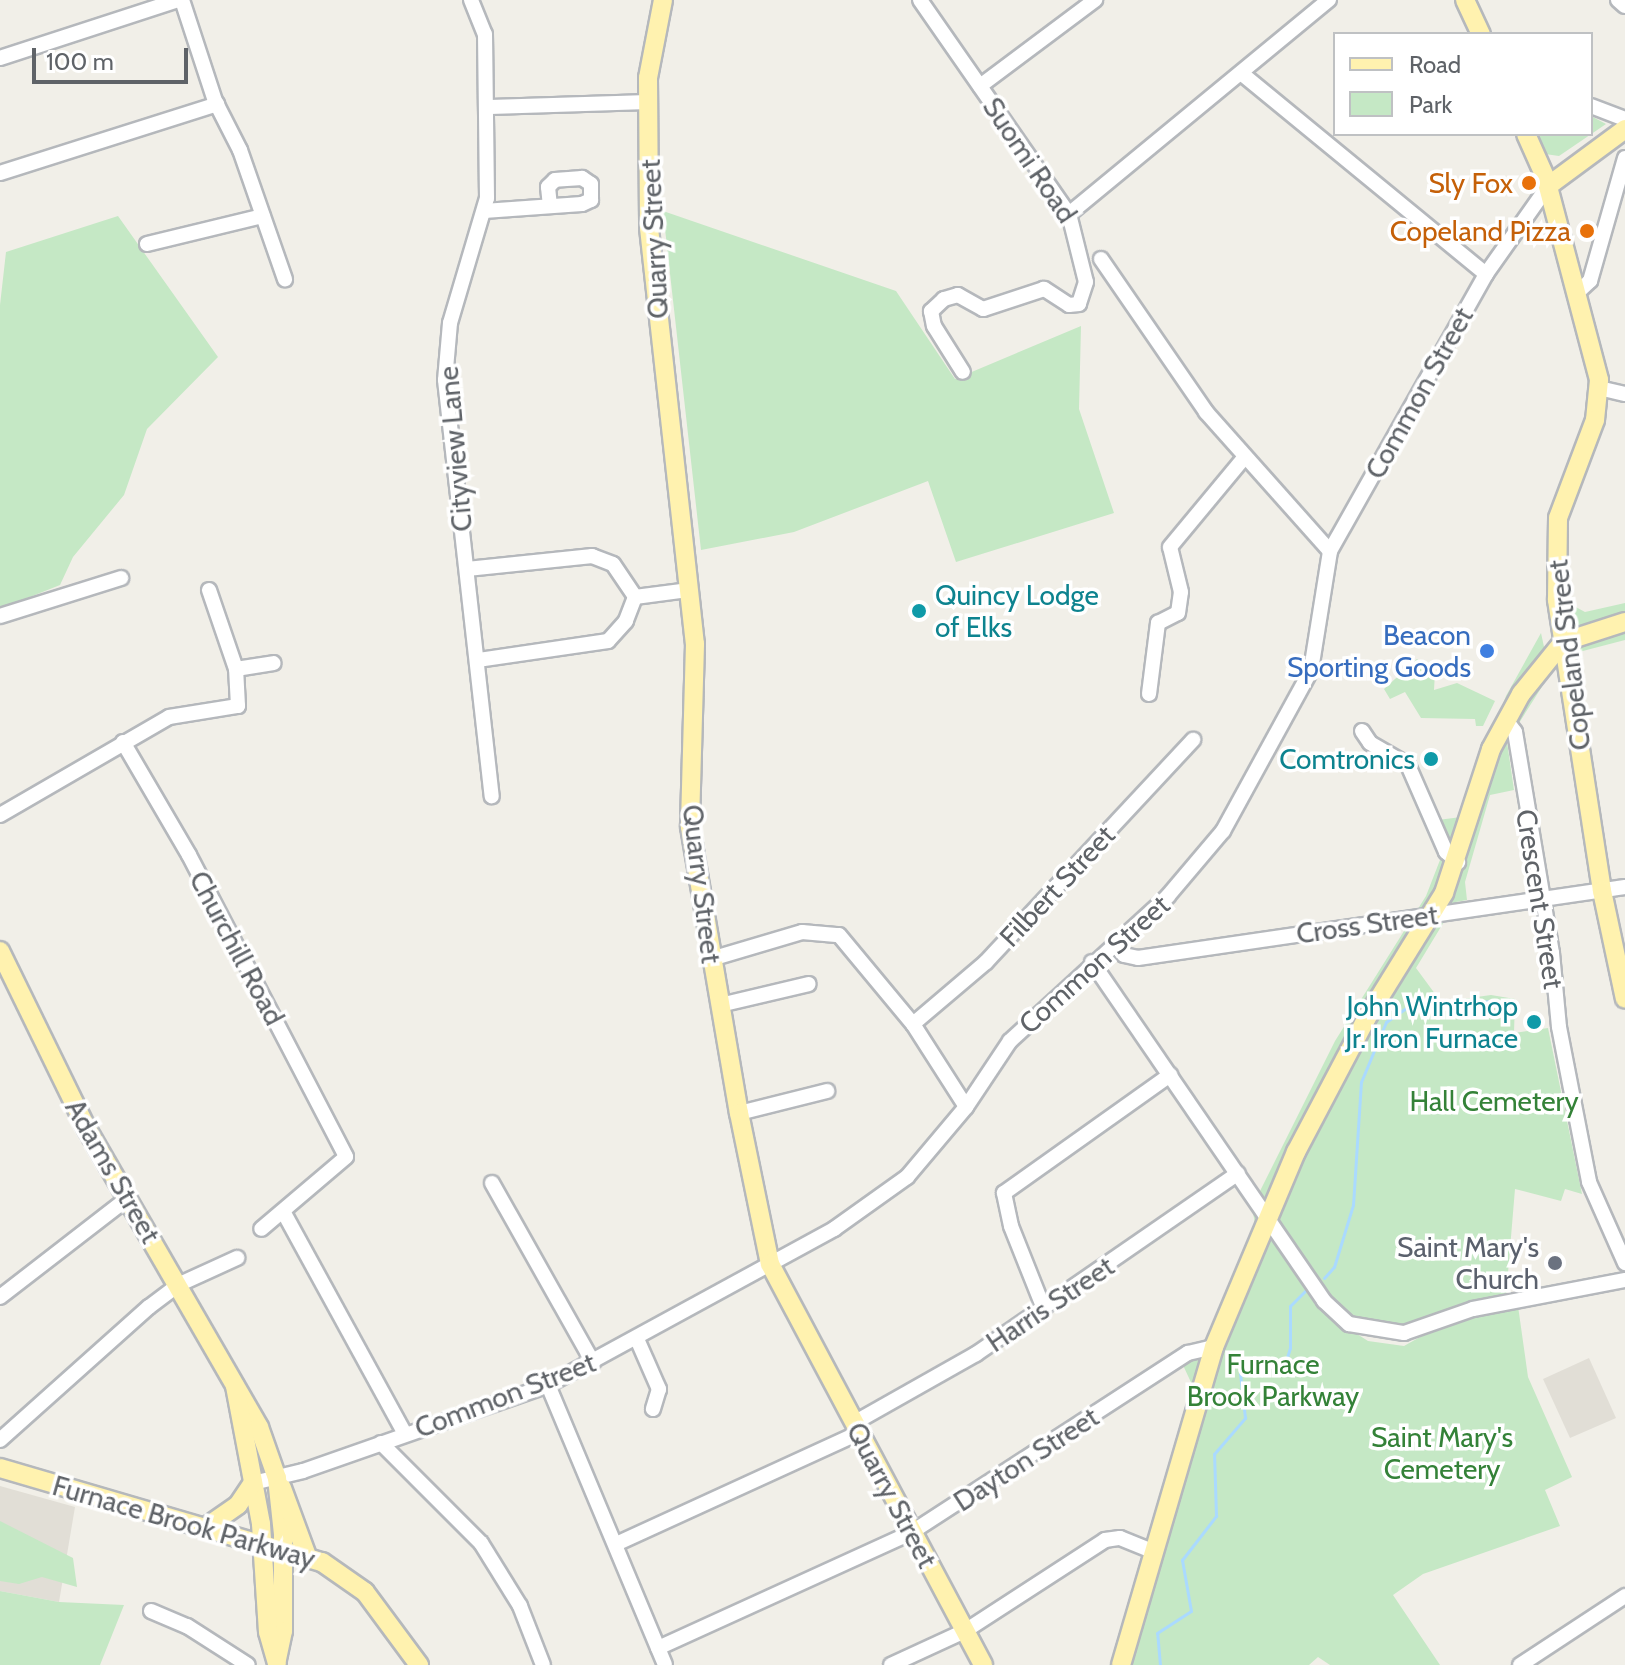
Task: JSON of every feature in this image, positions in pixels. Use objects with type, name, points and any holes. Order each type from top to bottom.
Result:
[{"type":"main road","name":"Quarry Street","points":[[663,0],[650,57],[649,228],[695,644],[690,827],[739,1113],[770,1264],[983,1665]]},
{"type":"main road","points":[[1465,0],[1480,32]]},
{"type":"main road","name":"Common Street","points":[[1548,186],[1625,129]]},
{"type":"main road","name":"Copeland Street","points":[[1527,136],[1548,186],[1599,388],[1592,429],[1558,518],[1563,642],[1602,891],[1625,999]]},
{"type":"main road","points":[[1121,1665],[1214,1347],[1267,1215],[1349,1049],[1434,914],[1458,862],[1488,759],[1506,720],[1532,677],[1563,642],[1625,622]]},
{"type":"main road","name":"Adams Street","points":[[0,951],[127,1199],[180,1284],[235,1386],[249,1403],[277,1478],[283,1548],[283,1638],[277,1662]]},
{"type":"main road","name":"Adams Street","points":[[235,1386],[262,1542],[268,1632],[277,1662]]},
{"type":"main road","name":"Furnace Brook Parkway","points":[[0,1468],[315,1559],[365,1592],[419,1665]]},
{"type":"main road","points":[[277,1478],[315,1559],[283,1585]]},
{"type":"main road","points":[[205,1528],[238,1505],[253,1483]]},
{"type":"street","points":[[0,58],[180,0],[217,104],[240,150],[285,279]]},
{"type":"street","name":"Cityview Lane","points":[[471,0],[485,34],[489,107],[484,211],[446,350],[492,796]]},
{"type":"street","name":"Suomi Road","points":[[920,0],[1069,214],[1077,230],[1085,296],[1079,304],[1069,305],[1050,291],[1031,291],[988,309],[958,295],[938,305],[931,311],[934,326],[963,372]]},
{"type":"street","points":[[980,86],[1095,0]]},
{"type":"street","points":[[1069,214],[1329,0]]},
{"type":"street","points":[[1618,0],[1625,6]]},
{"type":"street","points":[[1241,73],[1486,274]]},
{"type":"street","points":[[489,107],[649,102]]},
{"type":"street","points":[[0,173],[217,104]]},
{"type":"street","points":[[1593,107],[1625,119]]},
{"type":"street","points":[[1577,293],[1590,281],[1625,158]]},
{"type":"street","name":"Common Street","points":[[253,1483],[277,1478],[548,1385],[770,1264],[896,1186],[966,1107],[1010,1041],[1198,864],[1266,759],[1311,670],[1330,551],[1486,274],[1548,186]]},
{"type":"street","points":[[484,211],[550,206]]},
{"type":"street","points":[[147,244],[263,216]]},
{"type":"street","points":[[1101,259],[1206,412],[1330,551]]},
{"type":"street","points":[[1599,388],[1625,394]]},
{"type":"street","points":[[1149,694],[1158,623],[1178,613],[1181,592],[1170,547],[1244,458]]},
{"type":"street","points":[[467,569],[592,556],[613,564],[635,597]]},
{"type":"street","points":[[0,616],[121,578]]},
{"type":"street","points":[[0,815],[169,717],[238,706],[236,669],[209,590]]},
{"type":"street","points":[[635,597],[688,590]]},
{"type":"street","points":[[477,660],[608,641],[626,621],[635,597]]},
{"type":"street","points":[[236,669],[274,663]]},
{"type":"street","name":"Crescent Street","points":[[1506,720],[1514,728],[1543,898],[1559,1027],[1589,1182],[1625,1263]]},
{"type":"street","points":[[1362,731],[1370,743],[1408,765],[1446,852],[1458,862]]},
{"type":"street","name":"Filbert Street","points":[[913,1024],[986,962],[1193,740]]},
{"type":"street","name":"Churchill Road","points":[[123,742],[189,855],[346,1157],[284,1213]]},
{"type":"street","name":"Cross Street","points":[[1115,944],[1124,955],[1138,958],[1625,887]]},
{"type":"street","points":[[711,959],[802,932],[839,935],[913,1024],[966,1107]]},
{"type":"street","points":[[1092,962],[1330,1308],[1367,1330],[1404,1333],[1473,1309],[1625,1280]]},
{"type":"street","points":[[720,1005],[809,984]]},
{"type":"street","points":[[1044,1309],[1011,1226],[1004,1193],[1170,1075]]},
{"type":"street","points":[[739,1113],[827,1091]]},
{"type":"street","name":"Harris Street","points":[[616,1544],[856,1428],[1044,1309],[1238,1173]]},
{"type":"street","points":[[492,1183],[593,1362]]},
{"type":"street","points":[[0,1297],[127,1199]]},
{"type":"street","points":[[261,1229],[284,1213],[405,1434]]},
{"type":"street","points":[[0,1440],[180,1284],[237,1258]]},
{"type":"street","points":[[637,1339],[659,1389],[653,1409]]},
{"type":"street","name":"Dayton Street","points":[[658,1648],[912,1532],[1188,1353],[1214,1347]]},
{"type":"street","points":[[548,1385],[665,1665]]},
{"type":"street","points":[[381,1443],[481,1543],[520,1606],[543,1665]]},
{"type":"street","points":[[891,1665],[965,1631],[1105,1540],[1120,1538],[1155,1552]]},
{"type":"street","points":[[1520,1665],[1625,1596]]},
{"type":"street","points":[[151,1611],[187,1626],[248,1665]]},
{"type":"shaded area","points":[[1589,1358],[1616,1418],[1570,1438],[1543,1379]]},
{"type":"shaded area","points":[[0,1486],[75,1507],[59,1602],[0,1591]]},
{"type":"green space","points":[[1593,117],[1606,124],[1593,133]]},
{"type":"green space","points":[[1537,136],[1588,136],[1559,156],[1545,154]]},
{"type":"green space","points":[[663,211],[896,291],[955,379],[1081,326],[1079,409],[1114,513],[956,562],[928,481],[794,532],[701,550]]},
{"type":"green space","points":[[118,216],[218,357],[147,429],[124,495],[73,557],[60,585],[0,609],[0,305],[6,252]]},
{"type":"green space","points":[[1625,603],[1625,640],[1579,652],[1572,605],[1585,612]]},
{"type":"green space","points":[[1541,633],[1550,674],[1507,742],[1514,790],[1490,795],[1465,882],[1467,900],[1456,902],[1416,968],[1441,1002],[1491,995],[1515,999],[1514,1033],[1548,1028],[1582,1194],[1565,1189],[1561,1201],[1515,1189],[1506,1297],[1444,1310],[1409,1325],[1357,1319],[1332,1299],[1324,1313],[1368,1341],[1404,1346],[1445,1323],[1518,1306],[1528,1377],[1572,1477],[1545,1490],[1560,1526],[1423,1574],[1393,1595],[1440,1665],[1330,1665],[1318,1657],[1309,1665],[1126,1665],[1202,1406],[1182,1363],[1219,1327],[1256,1227],[1252,1209],[1261,1189],[1335,1041],[1426,896],[1447,842],[1438,820],[1461,817],[1506,696]]},
{"type":"green space","points":[[1417,659],[1435,672],[1434,690],[1457,683],[1495,701],[1483,726],[1476,726],[1475,719],[1421,718],[1405,692],[1390,699],[1384,689]]},
{"type":"green space","points":[[0,1521],[73,1558],[77,1587],[42,1577],[19,1584],[0,1581]]},
{"type":"green space","points":[[0,1591],[59,1602],[124,1605],[100,1665],[0,1665]]},
{"type":"waterway","points":[[1324,1278],[1334,1267],[1353,1205],[1361,1082],[1386,1022],[1409,1006],[1494,1001]]},
{"type":"waterway","points":[[1160,1665],[1157,1633],[1191,1611],[1182,1560],[1216,1516],[1214,1454],[1245,1418],[1240,1373],[1285,1364],[1290,1348],[1290,1306],[1307,1289]]},
{"type":"place","name":"Sly Fox","points":[[1529,183]]},
{"type":"place","name":"Copeland Pizza","points":[[1587,231]]},
{"type":"place","name":"Quincy Lodge of Elks","points":[[919,611]]},
{"type":"place","name":"Beacon Sporting Goods","points":[[1487,651]]},
{"type":"place","name":"Comtronics","points":[[1431,759]]},
{"type":"place","name":"John Wintrhop Jr. Iron Furnace","points":[[1534,1022]]},
{"type":"place","name":"Saint Mary's Church","points":[[1555,1263]]},
{"type":"park label","name":"Hall Cemetery","points":[[1494,1101]]},
{"type":"park label","name":"Saint Mary's Cemetery","points":[[1442,1453]]}]
